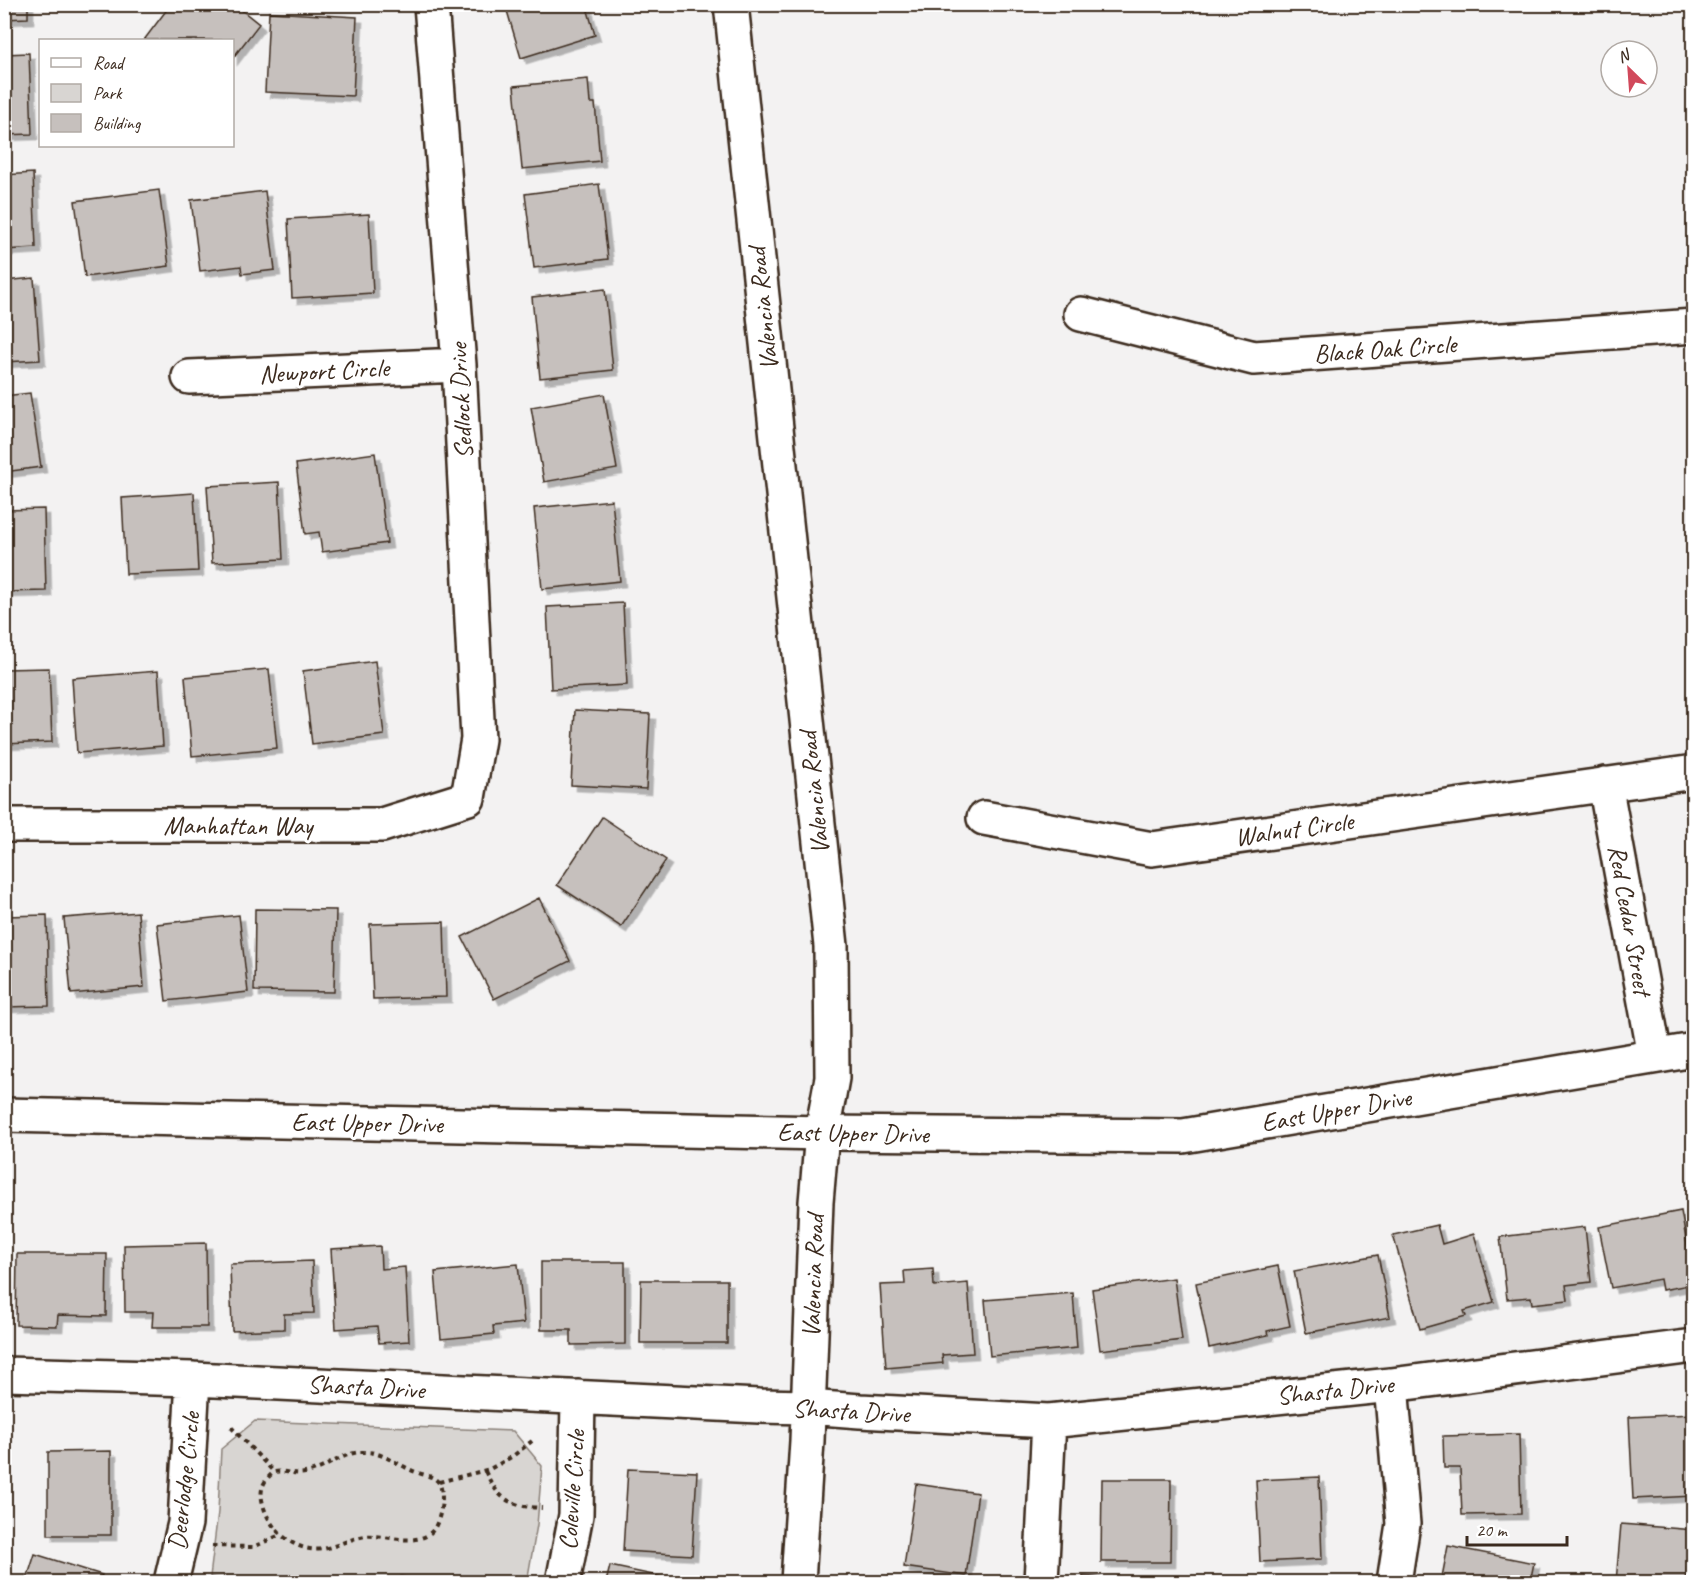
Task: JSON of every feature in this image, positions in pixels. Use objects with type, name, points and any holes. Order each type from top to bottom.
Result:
[{"type":"street","name":"Sedlock Drive","points":[[431,4],[459,365],[478,739],[468,798]]},
{"type":"street","name":"Valencia Road","points":[[731,4],[831,946],[832,1078],[822,1133],[816,1202],[798,1582]]},
{"type":"street","name":"Black Oak Circle","points":[[1081,314],[1254,358],[1694,326]]},
{"type":"street","name":"Newport Circle","points":[[189,377],[459,365]]},
{"type":"street","name":"Walnut Circle","points":[[984,818],[1152,849],[1694,772]]},
{"type":"street","name":"Red Cedar Street","points":[[1605,784],[1655,1056]]},
{"type":"street","name":"Manhattan Way","points":[[4,825],[382,825],[468,798]]},
{"type":"street","name":"East Upper Drive","points":[[4,1115],[822,1133],[1183,1136],[1694,1050]]},
{"type":"street","name":"Shasta Drive","points":[[4,1374],[194,1379],[759,1407],[808,1407],[1049,1421],[1391,1385],[1694,1346]]},
{"type":"street","name":"Deerlodge Circle","points":[[171,1582],[185,1523],[194,1379]]},
{"type":"street","points":[[1391,1385],[1403,1524],[1394,1582]]},
{"type":"street","name":"Coleville Circle","points":[[563,1582],[576,1515],[578,1397]]},
{"type":"street","points":[[1041,1582],[1049,1421]]},
{"type":"path","points":[[231,1427],[274,1472]]},
{"type":"path","points":[[439,1482],[485,1471],[503,1462],[532,1441]]},
{"type":"path","points":[[360,1452],[373,1453],[439,1482],[442,1491],[439,1517],[431,1533],[423,1537],[400,1539],[367,1536],[321,1549],[299,1546],[280,1535],[268,1519],[261,1497],[262,1486],[266,1478],[274,1472],[306,1473],[325,1466],[344,1455],[360,1452]]},
{"type":"path","points":[[485,1471],[500,1496],[518,1505],[542,1509]]},
{"type":"path","points":[[212,1546],[253,1547],[280,1535]]},
{"type":"green space","points":[[255,1421],[513,1431],[542,1466],[537,1525],[527,1582],[436,1582],[401,1576],[398,1582],[239,1582],[210,1577],[218,1512],[221,1449]]},
{"type":"building","points":[[4,4],[28,4],[28,18],[4,19]]},
{"type":"building","points":[[171,4],[234,4],[259,24],[234,56],[234,39],[145,39]]},
{"type":"building","points":[[505,4],[586,4],[595,35],[521,58]]},
{"type":"building","points":[[269,12],[357,17],[353,96],[265,92]]},
{"type":"building","points":[[29,53],[32,134],[4,135],[4,54]]},
{"type":"building","points":[[588,79],[590,103],[595,103],[600,161],[522,169],[514,86]]},
{"type":"building","points":[[33,173],[36,248],[4,250],[4,175]]},
{"type":"building","points":[[599,184],[608,259],[534,268],[525,194]]},
{"type":"building","points":[[159,190],[169,266],[85,277],[75,201]]},
{"type":"building","points":[[265,191],[275,270],[242,274],[241,266],[200,271],[191,200]]},
{"type":"building","points":[[369,214],[373,293],[292,298],[288,219]]},
{"type":"building","points":[[34,278],[40,360],[4,362],[4,281]]},
{"type":"building","points":[[605,289],[613,370],[540,378],[532,297]]},
{"type":"building","points":[[30,393],[41,467],[4,472],[4,396]]},
{"type":"building","points":[[604,394],[617,469],[544,482],[531,407]]},
{"type":"building","points":[[375,453],[387,543],[322,552],[319,532],[305,534],[296,464]]},
{"type":"building","points":[[279,482],[283,559],[212,563],[207,486]]},
{"type":"building","points":[[194,493],[198,571],[126,574],[122,498]]},
{"type":"building","points":[[612,500],[620,581],[542,589],[534,508]]},
{"type":"building","points":[[44,509],[46,591],[4,592],[4,510]]},
{"type":"building","points":[[623,603],[627,685],[551,689],[547,607]]},
{"type":"building","points":[[375,661],[384,735],[312,744],[303,671]]},
{"type":"building","points":[[49,668],[52,742],[4,744],[4,669]]},
{"type":"building","points":[[269,669],[277,748],[192,756],[185,677]]},
{"type":"building","points":[[158,671],[163,746],[77,753],[72,678]]},
{"type":"building","points":[[575,710],[650,714],[646,789],[571,785]]},
{"type":"building","points":[[602,817],[666,860],[621,927],[557,885]]},
{"type":"building","points":[[539,898],[570,961],[494,999],[462,937]]},
{"type":"building","points":[[255,909],[336,910],[334,992],[254,991]]},
{"type":"building","points":[[138,912],[144,987],[71,994],[64,918]]},
{"type":"building","points":[[47,915],[49,1006],[4,1007],[4,916]]},
{"type":"building","points":[[239,915],[248,992],[166,1001],[157,924]]},
{"type":"building","points":[[444,922],[446,997],[373,999],[370,924]]},
{"type":"building","points":[[1681,1211],[1694,1284],[1662,1290],[1660,1279],[1611,1288],[1599,1227]]},
{"type":"building","points":[[1437,1225],[1442,1244],[1474,1234],[1494,1302],[1464,1311],[1466,1316],[1420,1329],[1393,1235]]},
{"type":"building","points":[[1585,1227],[1591,1282],[1566,1285],[1568,1300],[1532,1304],[1531,1297],[1507,1299],[1500,1237]]},
{"type":"building","points":[[206,1243],[207,1327],[152,1327],[153,1312],[125,1312],[124,1245]]},
{"type":"building","points":[[380,1246],[381,1269],[405,1267],[409,1341],[379,1343],[377,1326],[336,1329],[331,1249]]},
{"type":"building","points":[[17,1254],[107,1254],[106,1316],[58,1315],[57,1326],[16,1325]]},
{"type":"building","points":[[1378,1255],[1390,1317],[1306,1333],[1294,1271]]},
{"type":"building","points":[[312,1261],[314,1313],[284,1314],[284,1329],[232,1331],[230,1264]]},
{"type":"building","points":[[541,1262],[625,1262],[625,1344],[571,1345],[571,1330],[541,1330]]},
{"type":"building","points":[[518,1264],[524,1323],[493,1326],[494,1334],[441,1339],[435,1272]]},
{"type":"building","points":[[1278,1266],[1290,1326],[1267,1331],[1268,1335],[1209,1348],[1196,1283]]},
{"type":"building","points":[[933,1269],[934,1286],[968,1283],[973,1353],[942,1355],[943,1363],[886,1368],[880,1285],[905,1284],[904,1271]]},
{"type":"building","points":[[1174,1278],[1182,1340],[1100,1350],[1092,1289]]},
{"type":"building","points":[[641,1280],[727,1280],[727,1343],[640,1343]]},
{"type":"building","points":[[1073,1293],[1077,1348],[990,1356],[985,1300]]},
{"type":"building","points":[[1693,1414],[1694,1496],[1633,1499],[1629,1417]]},
{"type":"building","points":[[1519,1434],[1521,1514],[1462,1515],[1460,1468],[1444,1468],[1443,1436]]},
{"type":"building","points":[[111,1451],[111,1535],[48,1535],[48,1452]]},
{"type":"building","points":[[628,1469],[697,1472],[692,1555],[623,1551]]},
{"type":"building","points":[[1319,1477],[1322,1559],[1260,1562],[1256,1480]]},
{"type":"building","points":[[1102,1479],[1171,1479],[1170,1562],[1101,1562]]},
{"type":"building","points":[[916,1484],[978,1493],[966,1576],[904,1567]]},
{"type":"building","points":[[1621,1524],[1694,1530],[1694,1567],[1687,1567],[1686,1582],[1616,1582]]},
{"type":"building","points":[[1448,1546],[1534,1563],[1530,1582],[1441,1582]]},
{"type":"building","points":[[35,1554],[102,1575],[99,1582],[26,1582]]},
{"type":"building","points":[[610,1566],[686,1582],[606,1582]]},
{"type":"building","points":[[1083,1576],[1140,1582],[1082,1582]]}]
